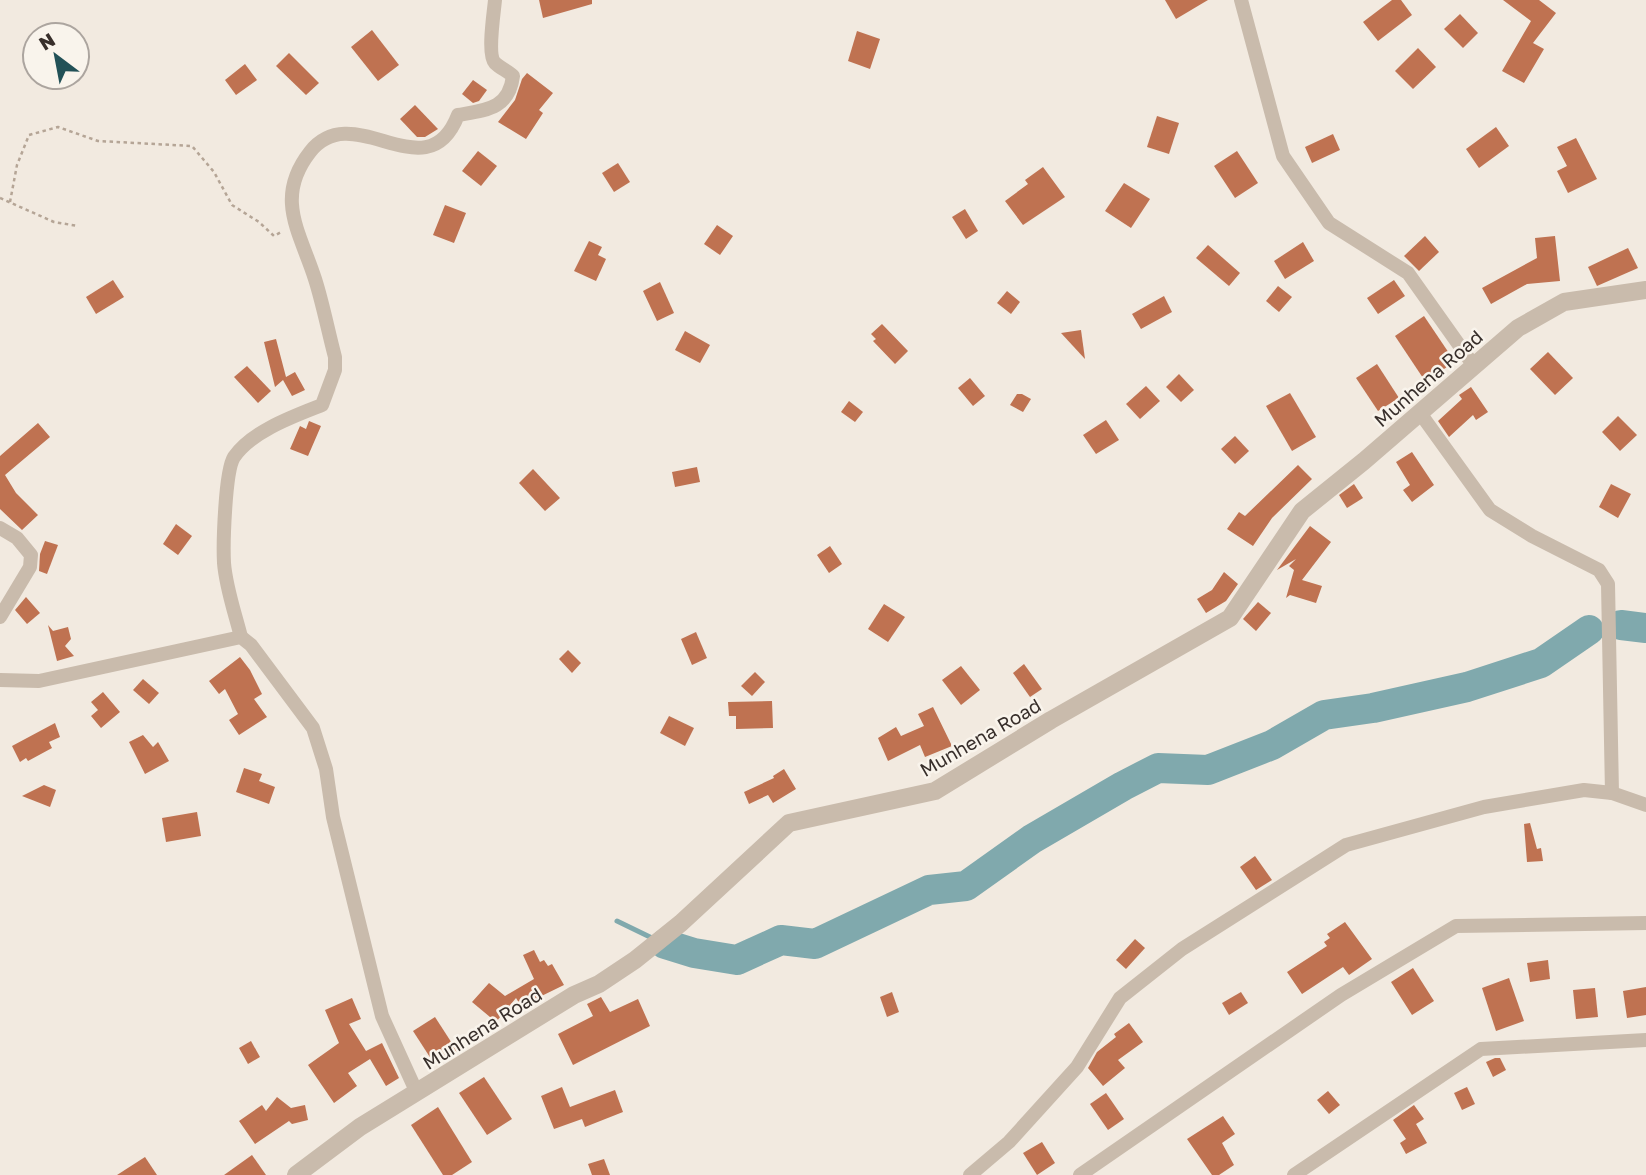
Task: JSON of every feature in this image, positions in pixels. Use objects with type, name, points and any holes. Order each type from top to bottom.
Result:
[{"type":"street","points":[[417,1093],[382,1016],[333,817],[326,769],[313,728],[251,645],[241,637],[224,563],[227,483],[233,458],[249,442],[282,421],[322,405],[335,370],[335,357],[315,279],[292,214],[292,190],[301,166],[312,149],[329,136],[356,134],[417,150],[424,148],[445,139],[458,115],[491,109],[503,101],[512,87],[513,76],[503,66],[495,63],[491,54],[495,0]]},
{"type":"street","points":[[1241,1],[1283,156],[1329,223],[1408,273],[1474,366]]},
{"type":"street","name":"Munhena Road","points":[[296,1175],[360,1126],[635,960],[681,923],[789,823],[935,791],[1051,720],[1230,618],[1302,511],[1518,328],[1564,302],[1646,290]]},
{"type":"street","points":[[1420,413],[1490,510],[1532,536],[1599,570],[1608,584],[1612,793]]},
{"type":"street","points":[[0,528],[18,538],[31,555],[30,567],[0,617]]},
{"type":"street","points":[[0,680],[39,681],[241,637]]},
{"type":"street","points":[[970,1175],[1009,1142],[1077,1067],[1120,998],[1182,949],[1346,845],[1484,807],[1584,790],[1612,793],[1646,805]]},
{"type":"street","points":[[1080,1175],[1341,995],[1456,926],[1646,923]]},
{"type":"street","points":[[1294,1175],[1481,1049],[1646,1040]]},
{"type":"path","points":[[10,202],[17,165],[29,135],[58,127],[98,141],[191,146],[214,172],[232,205],[259,222],[274,236],[295,224]]},
{"type":"path","points":[[0,198],[54,222],[78,226]]},
{"type":"building","points":[[539,0],[592,0],[592,4],[543,18]]},
{"type":"building","points":[[1165,0],[1208,0],[1176,19]]},
{"type":"building","points":[[1392,0],[1401,0],[1412,15],[1378,41],[1363,22]]},
{"type":"building","points":[[1503,0],[1539,0],[1556,13],[1533,43],[1544,49],[1524,83],[1502,71],[1531,21]]},
{"type":"building","points":[[1460,14],[1478,33],[1463,48],[1444,29]]},
{"type":"building","points":[[372,30],[399,65],[378,81],[351,47]]},
{"type":"building","points":[[857,31],[880,39],[870,69],[848,61]]},
{"type":"building","points":[[1418,48],[1436,67],[1413,89],[1395,71]]},
{"type":"building","points":[[289,53],[319,83],[306,95],[276,66]]},
{"type":"building","points":[[245,64],[257,80],[236,95],[225,80]]},
{"type":"building","points":[[527,73],[553,93],[539,110],[543,113],[526,139],[498,122],[515,100],[522,79]]},
{"type":"building","points":[[473,80],[487,90],[479,101],[473,103],[462,94]]},
{"type":"building","points":[[415,105],[438,129],[425,137],[417,137],[400,119]]},
{"type":"building","points":[[1157,116],[1179,123],[1169,154],[1147,147]]},
{"type":"building","points":[[1496,127],[1509,146],[1479,168],[1466,149]]},
{"type":"building","points":[[1333,134],[1340,150],[1312,163],[1305,147]]},
{"type":"building","points":[[1576,138],[1597,179],[1568,193],[1557,171],[1567,166],[1557,147]]},
{"type":"building","points":[[478,151],[497,166],[481,186],[462,171]]},
{"type":"building","points":[[1237,151],[1258,183],[1235,198],[1214,166]]},
{"type":"building","points":[[618,163],[630,182],[614,192],[602,173]]},
{"type":"building","points":[[1043,167],[1065,197],[1023,225],[1005,201],[1028,184],[1025,180]]},
{"type":"building","points":[[1124,183],[1150,199],[1131,228],[1105,211]]},
{"type":"building","points":[[445,205],[466,213],[454,243],[433,235]]},
{"type":"building","points":[[965,209],[978,231],[966,239],[952,217]]},
{"type":"building","points":[[717,225],[733,236],[720,255],[704,244]]},
{"type":"building","points":[[1425,236],[1439,252],[1419,271],[1404,256]]},
{"type":"building","points":[[1555,236],[1560,281],[1527,284],[1491,304],[1482,288],[1537,258],[1535,238]]},
{"type":"building","points":[[589,241],[602,247],[598,255],[606,259],[596,281],[574,271]]},
{"type":"building","points":[[1303,242],[1314,261],[1285,279],[1274,261]]},
{"type":"building","points":[[1208,245],[1240,273],[1229,286],[1196,258]]},
{"type":"building","points":[[1628,248],[1638,268],[1597,286],[1588,267]]},
{"type":"building","points":[[113,280],[124,297],[96,314],[86,297]]},
{"type":"building","points":[[1394,280],[1405,296],[1378,314],[1367,298]]},
{"type":"building","points":[[660,282],[674,313],[657,321],[643,291]]},
{"type":"building","points":[[1278,286],[1292,297],[1279,312],[1266,301]]},
{"type":"building","points":[[1007,291],[1020,302],[1011,314],[997,303]]},
{"type":"building","points":[[1164,296],[1172,312],[1141,329],[1132,314]]},
{"type":"building","points":[[1424,316],[1455,362],[1425,381],[1395,336]]},
{"type":"building","points":[[882,324],[908,351],[895,364],[873,341],[876,339],[871,334]]},
{"type":"building","points":[[1081,330],[1085,359],[1061,333]]},
{"type":"building","points":[[685,331],[710,345],[700,363],[675,350]]},
{"type":"building","points":[[276,339],[286,377],[295,372],[305,390],[292,396],[283,380],[275,387],[264,342]]},
{"type":"building","points":[[1548,352],[1573,378],[1555,395],[1530,369]]},
{"type":"building","points":[[1377,364],[1399,398],[1378,411],[1356,378]]},
{"type":"building","points":[[247,366],[271,391],[258,403],[234,377]]},
{"type":"building","points":[[1179,374],[1194,390],[1181,402],[1166,387]]},
{"type":"building","points":[[970,378],[985,396],[973,406],[958,388]]},
{"type":"building","points":[[1146,386],[1160,401],[1140,419],[1126,404]]},
{"type":"building","points":[[1471,387],[1488,412],[1476,420],[1473,415],[1449,437],[1438,421],[1462,399],[1459,395]]},
{"type":"building","points":[[1290,393],[1316,437],[1292,451],[1266,406]]},
{"type":"building","points":[[1017,394],[1031,399],[1023,412],[1010,405]]},
{"type":"building","points":[[849,401],[863,412],[855,422],[841,412]]},
{"type":"building","points":[[1618,416],[1637,435],[1620,451],[1602,432]]},
{"type":"building","points":[[1106,420],[1119,440],[1096,454],[1083,435]]},
{"type":"building","points":[[309,421],[321,426],[308,456],[290,449],[300,426],[306,429]]},
{"type":"building","points":[[38,423],[50,437],[5,475],[16,493],[38,515],[22,530],[0,509],[0,456]]},
{"type":"building","points":[[1235,436],[1249,451],[1235,464],[1221,449]]},
{"type":"building","points":[[1412,452],[1434,485],[1412,502],[1403,490],[1410,485],[1396,462]]},
{"type":"building","points":[[1298,465],[1312,479],[1272,518],[1253,546],[1227,529],[1239,512],[1245,516]]},
{"type":"building","points":[[697,467],[700,482],[675,487],[672,472]]},
{"type":"building","points":[[533,469],[560,498],[545,511],[519,483]]},
{"type":"building","points":[[1354,484],[1363,498],[1347,508],[1339,495]]},
{"type":"building","points":[[1611,484],[1631,494],[1618,518],[1599,507]]},
{"type":"building","points":[[176,524],[192,536],[178,555],[163,544]]},
{"type":"building","points":[[1310,526],[1331,542],[1302,580],[1322,586],[1316,603],[1290,595],[1286,598],[1294,570],[1289,566],[1296,559],[1277,570]]},
{"type":"building","points":[[45,541],[58,545],[47,574],[39,571],[40,554]]},
{"type":"building","points":[[830,546],[842,564],[829,573],[817,555]]},
{"type":"building","points":[[1224,572],[1238,584],[1226,601],[1206,613],[1197,599],[1212,590]]},
{"type":"building","points":[[26,597],[40,613],[27,624],[15,610]]},
{"type":"building","points":[[1258,602],[1271,613],[1256,631],[1243,619]]},
{"type":"building","points":[[884,604],[905,617],[888,642],[868,629]]},
{"type":"building","points":[[48,625],[53,631],[68,627],[71,639],[65,646],[74,656],[57,661]]},
{"type":"building","points":[[696,632],[707,658],[692,665],[681,639]]},
{"type":"building","points":[[568,650],[581,663],[572,673],[559,659]]},
{"type":"building","points":[[240,657],[262,694],[254,699],[267,717],[239,735],[229,720],[238,714],[225,689],[219,694],[209,681]]},
{"type":"building","points":[[1024,664],[1042,689],[1030,697],[1013,673]]},
{"type":"building","points":[[961,666],[980,690],[961,705],[942,680]]},
{"type":"building","points":[[755,672],[765,682],[752,696],[741,686]]},
{"type":"building","points":[[143,679],[159,693],[149,704],[133,690]]},
{"type":"building","points":[[103,692],[120,712],[101,728],[91,716],[98,710],[91,702]]},
{"type":"building","points":[[772,701],[773,728],[736,729],[736,716],[729,716],[728,702]]},
{"type":"building","points":[[933,707],[952,746],[925,757],[920,745],[888,761],[878,738],[896,727],[901,736],[924,726],[918,714]]},
{"type":"building","points":[[669,716],[694,728],[685,746],[660,733]]},
{"type":"building","points":[[55,723],[60,737],[49,742],[52,748],[28,761],[26,758],[20,762],[12,746]]},
{"type":"building","points":[[143,735],[153,747],[158,742],[169,761],[145,774],[129,742]]},
{"type":"building","points":[[244,768],[262,774],[259,781],[275,787],[269,804],[236,792]]},
{"type":"building","points":[[784,769],[796,789],[773,803],[768,795],[749,804],[744,792],[774,778],[773,776]]},
{"type":"building","points":[[44,785],[56,790],[50,807],[22,796]]},
{"type":"building","points":[[197,812],[201,836],[166,842],[162,818]]},
{"type":"building","points":[[1530,823],[1537,849],[1541,848],[1543,861],[1527,862],[1524,824]]},
{"type":"building","points":[[1255,856],[1272,880],[1256,890],[1240,867]]},
{"type":"building","points":[[1345,922],[1372,959],[1349,975],[1343,967],[1302,994],[1287,972],[1327,946],[1324,942],[1330,938],[1327,934]]},
{"type":"building","points":[[1135,939],[1145,948],[1126,969],[1116,960]]},
{"type":"building","points":[[534,950],[540,962],[544,960],[548,966],[552,964],[564,985],[521,1006],[516,998],[496,1022],[472,1002],[489,983],[505,996],[534,979],[523,955]]},
{"type":"building","points":[[1548,960],[1550,979],[1530,982],[1527,963]]},
{"type":"building","points":[[1413,968],[1434,1001],[1412,1015],[1391,982]]},
{"type":"building","points":[[1509,978],[1524,1021],[1496,1031],[1482,988]]},
{"type":"building","points":[[1646,987],[1646,1015],[1627,1018],[1623,991]]},
{"type":"building","points":[[1595,988],[1598,1017],[1576,1019],[1573,990]]},
{"type":"building","points":[[892,992],[899,1012],[887,1017],[880,997]]},
{"type":"building","points":[[1241,992],[1248,1003],[1229,1015],[1222,1003]]},
{"type":"building","points":[[601,997],[610,1012],[638,999],[650,1026],[573,1065],[558,1034],[593,1016],[587,1004]]},
{"type":"building","points":[[352,998],[361,1019],[349,1024],[366,1051],[382,1043],[399,1078],[386,1086],[370,1059],[348,1073],[357,1086],[334,1103],[308,1065],[339,1043],[325,1010]]},
{"type":"building","points":[[435,1017],[457,1051],[435,1065],[413,1031]]},
{"type":"building","points":[[1129,1023],[1143,1042],[1118,1060],[1125,1068],[1103,1086],[1088,1068],[1097,1052]]},
{"type":"building","points":[[251,1041],[260,1057],[248,1064],[239,1048]]},
{"type":"building","points":[[1500,1058],[1506,1070],[1493,1077],[1486,1062]]},
{"type":"building","points":[[484,1077],[512,1119],[487,1135],[459,1093]]},
{"type":"building","points":[[562,1087],[570,1107],[615,1090],[623,1112],[585,1127],[582,1119],[554,1129],[541,1096]]},
{"type":"building","points":[[1467,1087],[1475,1104],[1462,1110],[1454,1093]]},
{"type":"building","points":[[1328,1091],[1340,1105],[1329,1114],[1317,1100]]},
{"type":"building","points":[[1106,1093],[1124,1119],[1108,1130],[1090,1104]]},
{"type":"building","points":[[277,1097],[291,1108],[305,1105],[308,1120],[292,1124],[289,1121],[255,1144],[239,1121],[262,1105],[266,1111]]},
{"type":"building","points":[[1414,1105],[1424,1119],[1416,1124],[1427,1143],[1406,1154],[1400,1143],[1406,1139],[1393,1120]]},
{"type":"building","points":[[438,1107],[472,1162],[452,1175],[443,1175],[411,1125]]},
{"type":"building","points":[[1223,1116],[1235,1134],[1222,1143],[1234,1165],[1219,1175],[1212,1175],[1187,1139]]},
{"type":"building","points":[[1042,1142],[1055,1163],[1037,1175],[1023,1153]]},
{"type":"building","points":[[252,1155],[266,1175],[224,1175]]},
{"type":"building","points":[[145,1157],[157,1175],[117,1175]]},
{"type":"building","points":[[604,1159],[610,1175],[592,1175],[588,1164]]},
{"type":"waterway","points":[[1621,625],[1646,628]]},
{"type":"waterway","points":[[665,944],[694,953],[737,960],[781,940],[815,944],[929,890],[966,886],[1032,839],[1158,768],[1208,770],[1272,745],[1324,715],[1373,708],[1467,687],[1541,663],[1589,630]]},
{"type":"waterway","points":[[617,921],[652,938]]}]
